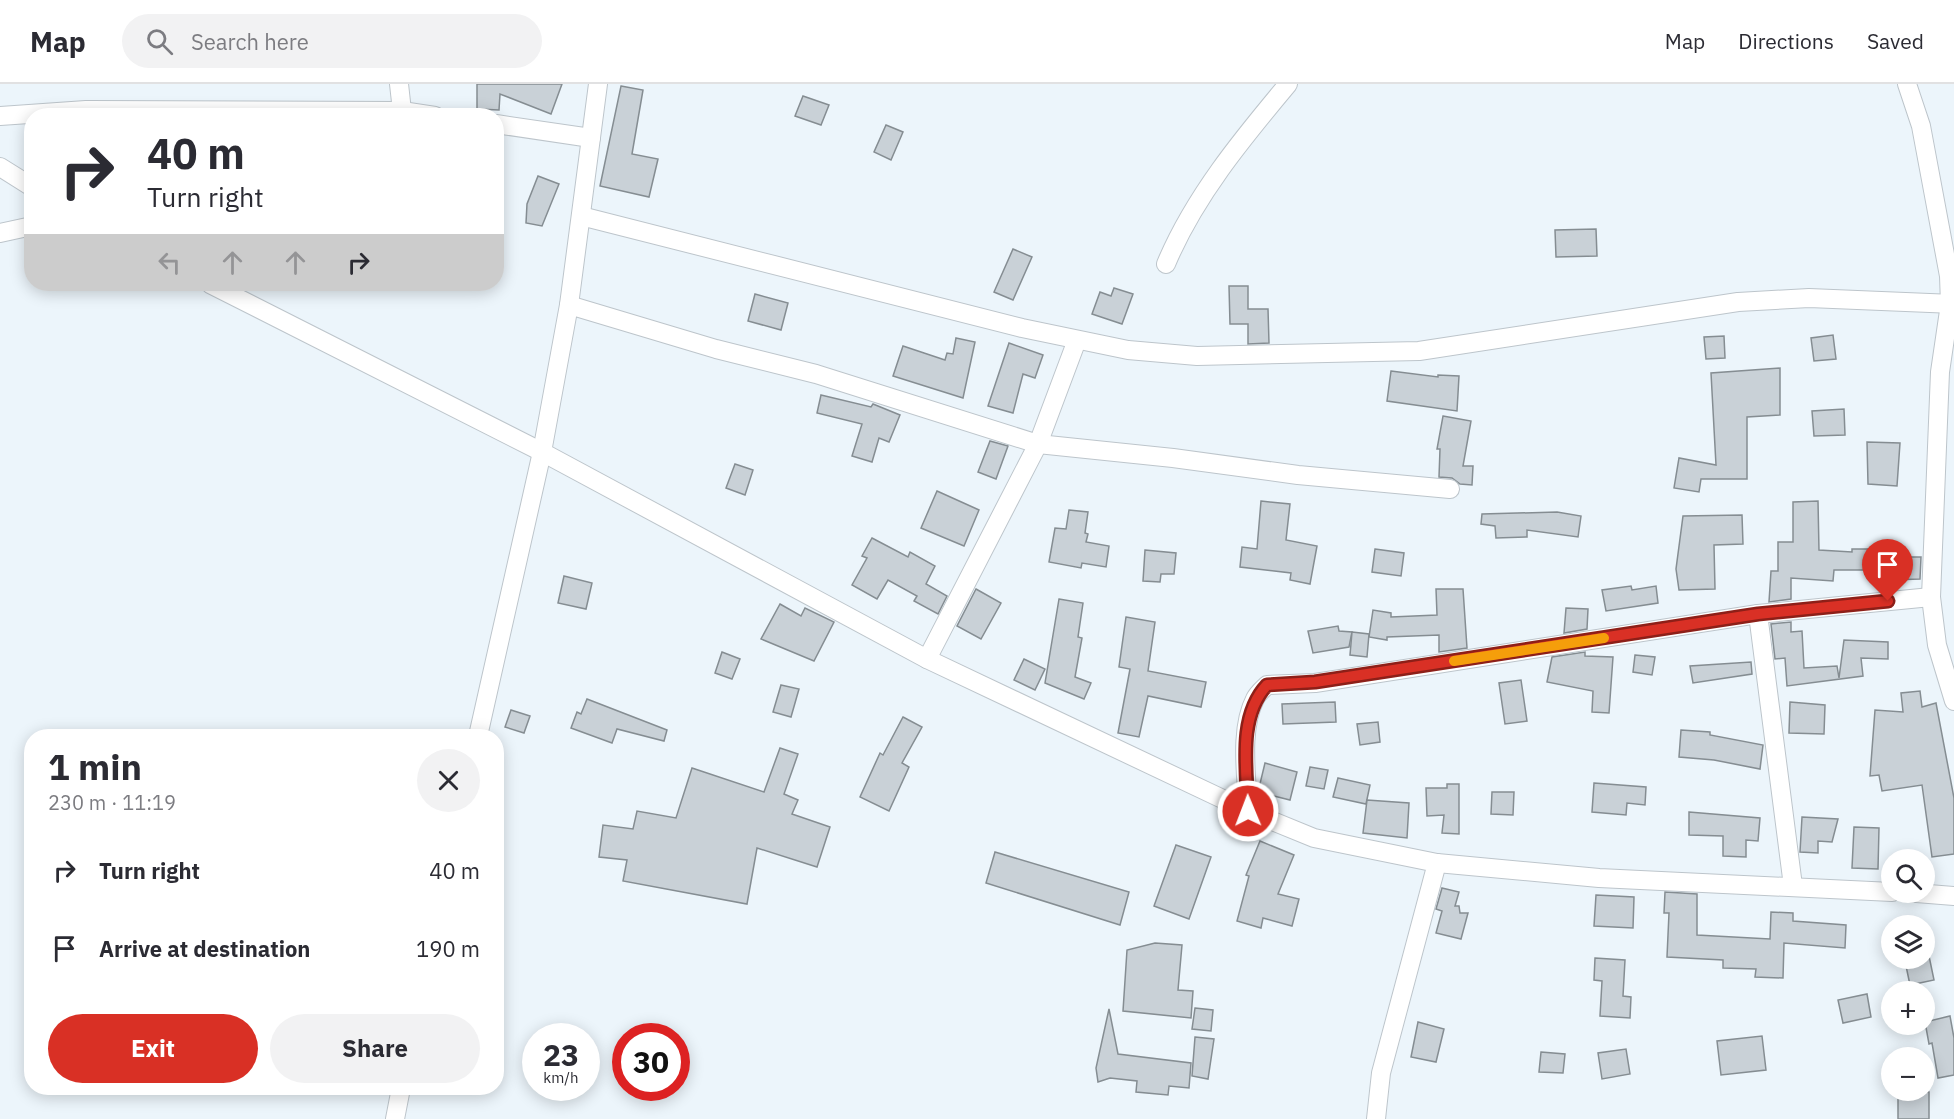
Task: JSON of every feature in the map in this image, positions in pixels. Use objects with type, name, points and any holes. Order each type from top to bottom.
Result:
[{"type":"street","points":[[399,84],[402,108]]},
{"type":"street","points":[[480,729],[542,452],[569,305],[598,84]]},
{"type":"street","points":[[1167,264],[1176,240],[1234,148],[1288,84]]},
{"type":"street","points":[[1907,84],[1921,126],[1949,276],[1952,304],[1940,372],[1931,597],[1946,645],[1954,701]]},
{"type":"street","points":[[0,116],[24,114]]},
{"type":"street","points":[[504,125],[591,138]]},
{"type":"street","points":[[0,167],[24,182]]},
{"type":"street","points":[[581,216],[857,288],[1077,340],[1128,350],[1197,356],[1419,351],[1738,302],[1809,298],[1952,304]]},
{"type":"street","points":[[0,233],[24,228]]},
{"type":"street","points":[[224,291],[542,452],[927,659],[1248,811],[1314,838],[1437,863],[1599,878],[1881,891]]},
{"type":"street","points":[[569,305],[716,349],[816,374],[1038,444],[1173,458],[1298,476],[1450,489]]},
{"type":"street","points":[[927,659],[1038,444],[1077,340]]},
{"type":"street","points":[[1248,811],[1246,747],[1249,719],[1255,698],[1267,685],[1315,682],[1758,614],[1931,597]]},
{"type":"street","points":[[1758,614],[1793,886]]},
{"type":"street","points":[[1376,1119],[1381,1073],[1437,863]]},
{"type":"street","points":[[1935,894],[1954,896]]},
{"type":"street","points":[[395,1119],[400,1095]]},
{"type":"building","points":[[477,84],[562,84],[551,114],[500,94],[499,108],[477,108]]},
{"type":"building","points":[[621,86],[643,90],[632,154],[658,159],[649,197],[600,186]]},
{"type":"building","points":[[803,96],[829,105],[821,125],[795,116]]},
{"type":"building","points":[[886,125],[903,132],[891,160],[874,152]]},
{"type":"building","points":[[538,176],[559,184],[542,226],[526,223],[527,204]]},
{"type":"building","points":[[1596,229],[1597,256],[1556,257],[1555,230]]},
{"type":"building","points":[[1013,249],[1032,257],[1013,300],[994,292]]},
{"type":"building","points":[[1229,286],[1248,286],[1248,309],[1268,309],[1269,343],[1248,344],[1248,324],[1230,324]]},
{"type":"building","points":[[1114,288],[1133,294],[1122,324],[1092,314],[1100,292],[1111,296]]},
{"type":"building","points":[[755,294],[788,303],[781,330],[748,321]]},
{"type":"building","points":[[1833,335],[1836,359],[1814,361],[1811,338]]},
{"type":"building","points":[[1724,336],[1725,358],[1706,359],[1704,337]]},
{"type":"building","points":[[956,338],[975,342],[963,398],[893,376],[903,346],[945,360],[947,353],[953,354]]},
{"type":"building","points":[[1009,343],[1043,355],[1035,378],[1023,374],[1013,413],[988,406]]},
{"type":"building","points":[[1780,368],[1780,415],[1747,417],[1747,479],[1701,479],[1699,492],[1674,488],[1679,458],[1716,465],[1711,373]]},
{"type":"building","points":[[1391,371],[1438,377],[1438,375],[1459,376],[1457,411],[1387,401]]},
{"type":"building","points":[[821,395],[871,407],[873,404],[900,415],[889,442],[879,438],[872,462],[852,456],[862,424],[817,413]]},
{"type":"building","points":[[1844,409],[1845,435],[1814,436],[1812,411]]},
{"type":"building","points":[[1443,416],[1471,421],[1463,466],[1473,466],[1472,485],[1460,484],[1452,478],[1439,477],[1440,449],[1437,449]]},
{"type":"building","points":[[990,441],[1008,446],[996,479],[978,472]]},
{"type":"building","points":[[1867,442],[1900,443],[1897,486],[1868,484]]},
{"type":"building","points":[[735,464],[753,470],[745,495],[726,488]]},
{"type":"building","points":[[937,491],[979,510],[964,546],[921,528]]},
{"type":"building","points":[[1261,501],[1290,504],[1286,540],[1317,546],[1310,584],[1290,580],[1291,573],[1240,567],[1242,547],[1257,549]]},
{"type":"building","points":[[1818,501],[1819,550],[1852,552],[1852,549],[1877,549],[1878,570],[1834,570],[1833,581],[1791,578],[1791,599],[1769,602],[1771,571],[1778,571],[1778,542],[1793,542],[1793,502]]},
{"type":"building","points":[[1069,510],[1088,512],[1086,542],[1109,546],[1106,567],[1082,563],[1081,568],[1049,562],[1055,528],[1066,529]]},
{"type":"building","points":[[1557,512],[1581,516],[1578,537],[1527,530],[1527,537],[1496,538],[1495,526],[1481,524],[1482,514]]},
{"type":"building","points":[[1742,515],[1743,544],[1714,545],[1715,589],[1679,590],[1676,569],[1683,516]]},
{"type":"building","points":[[872,538],[908,557],[910,552],[935,566],[926,584],[947,596],[938,614],[914,601],[917,596],[888,580],[877,599],[852,585],[867,558],[862,556]]},
{"type":"building","points":[[1375,549],[1404,553],[1401,576],[1372,572]]},
{"type":"building","points":[[1145,550],[1176,553],[1174,574],[1161,574],[1160,582],[1143,581]]},
{"type":"building","points":[[1890,557],[1921,557],[1920,579],[1890,580]]},
{"type":"building","points":[[564,576],[592,583],[586,609],[558,603]]},
{"type":"building","points":[[1631,586],[1632,590],[1656,586],[1658,603],[1606,611],[1602,590]]},
{"type":"building","points":[[976,589],[1001,603],[981,639],[957,626]]},
{"type":"building","points":[[1436,589],[1463,589],[1467,648],[1439,652],[1439,635],[1387,637],[1387,640],[1369,637],[1373,610],[1391,613],[1391,617],[1437,615]]},
{"type":"building","points":[[1059,599],[1083,603],[1078,637],[1082,638],[1075,677],[1091,683],[1084,699],[1045,683]]},
{"type":"building","points":[[780,604],[801,616],[805,608],[834,622],[814,661],[761,639]]},
{"type":"building","points":[[1566,608],[1588,609],[1587,629],[1564,633]]},
{"type":"building","points":[[1126,617],[1155,622],[1148,671],[1206,682],[1201,707],[1148,696],[1139,737],[1118,733],[1130,669],[1119,667]]},
{"type":"building","points":[[1791,622],[1791,632],[1802,631],[1804,668],[1837,666],[1839,678],[1844,640],[1888,642],[1888,659],[1861,658],[1863,676],[1787,686],[1785,658],[1775,659],[1771,624]]},
{"type":"building","points":[[1338,626],[1339,631],[1352,632],[1349,647],[1313,653],[1308,631]]},
{"type":"building","points":[[1352,632],[1369,634],[1367,657],[1350,655]]},
{"type":"building","points":[[722,652],[740,659],[732,679],[715,673]]},
{"type":"building","points":[[1585,652],[1585,656],[1613,657],[1609,713],[1592,712],[1593,691],[1547,682],[1552,657]]},
{"type":"building","points":[[1635,655],[1655,657],[1652,675],[1633,672]]},
{"type":"building","points":[[1024,659],[1045,669],[1035,690],[1014,680]]},
{"type":"building","points":[[1751,662],[1752,674],[1693,683],[1690,666]]},
{"type":"building","points":[[1521,680],[1527,721],[1505,724],[1499,683]]},
{"type":"building","points":[[781,685],[799,689],[791,717],[773,712]]},
{"type":"building","points":[[1920,691],[1922,707],[1936,703],[1954,798],[1954,854],[1935,857],[1935,849],[1931,849],[1922,785],[1882,791],[1879,775],[1870,776],[1875,710],[1903,712],[1901,693]]},
{"type":"building","points":[[587,699],[667,730],[664,741],[617,729],[612,743],[571,728],[577,712],[581,714]]},
{"type":"building","points":[[1335,702],[1336,722],[1283,724],[1282,704]]},
{"type":"building","points":[[1790,702],[1825,705],[1824,734],[1789,733]]},
{"type":"building","points":[[511,710],[530,716],[524,733],[505,727]]},
{"type":"building","points":[[903,717],[922,727],[902,763],[909,767],[889,811],[860,797],[880,753],[883,755]]},
{"type":"building","points":[[1378,722],[1380,742],[1360,745],[1357,724]]},
{"type":"building","points":[[1681,730],[1710,732],[1710,735],[1763,745],[1760,769],[1714,760],[1679,757]]},
{"type":"building","points":[[780,748],[798,754],[784,794],[798,800],[792,814],[830,827],[817,867],[757,848],[747,904],[623,881],[627,860],[599,857],[603,825],[633,829],[637,811],[676,818],[692,768],[764,792]]},
{"type":"building","points":[[1265,763],[1297,772],[1290,800],[1258,792]]},
{"type":"building","points":[[1310,767],[1328,770],[1324,789],[1306,786]]},
{"type":"building","points":[[1338,778],[1370,785],[1366,804],[1333,797]]},
{"type":"building","points":[[1594,783],[1646,787],[1645,805],[1627,803],[1626,815],[1592,812]]},
{"type":"building","points":[[1447,784],[1459,784],[1459,834],[1442,833],[1444,815],[1427,816],[1426,788],[1447,788]]},
{"type":"building","points":[[1492,792],[1514,792],[1513,815],[1491,814]]},
{"type":"building","points":[[1367,800],[1409,803],[1407,838],[1363,833]]},
{"type":"building","points":[[1689,812],[1760,818],[1758,841],[1746,840],[1746,857],[1723,856],[1723,836],[1689,835]]},
{"type":"building","points":[[1802,817],[1838,819],[1832,842],[1818,841],[1818,853],[1800,852]]},
{"type":"building","points":[[1854,827],[1879,828],[1878,869],[1852,868]]},
{"type":"building","points":[[1260,841],[1294,855],[1278,894],[1299,899],[1292,926],[1263,918],[1261,928],[1237,921],[1249,876],[1246,875]]},
{"type":"building","points":[[1176,845],[1211,857],[1189,919],[1154,906]]},
{"type":"building","points":[[995,852],[1129,892],[1120,925],[986,883]]},
{"type":"building","points":[[1442,888],[1459,892],[1455,906],[1459,906],[1460,913],[1468,913],[1461,939],[1436,933],[1442,911],[1436,909]]},
{"type":"building","points":[[1665,892],[1697,894],[1697,935],[1770,939],[1771,912],[1793,913],[1793,921],[1846,925],[1845,948],[1784,943],[1783,978],[1755,977],[1756,969],[1723,968],[1723,960],[1667,957],[1669,913],[1664,913]]},
{"type":"building","points":[[1596,895],[1634,897],[1633,928],[1594,926]]},
{"type":"building","points":[[1155,943],[1182,945],[1178,990],[1193,991],[1191,1018],[1123,1011],[1127,950]]},
{"type":"building","points":[[1595,958],[1625,960],[1623,996],[1631,997],[1630,1018],[1600,1016],[1602,981],[1594,980]]},
{"type":"building","points":[[1907,969],[1932,969],[1934,980],[1909,981]]},
{"type":"building","points":[[1867,994],[1871,1017],[1843,1023],[1838,1000]]},
{"type":"building","points":[[1195,1008],[1213,1010],[1211,1031],[1192,1029]]},
{"type":"building","points":[[1109,1009],[1118,1054],[1191,1063],[1189,1088],[1169,1086],[1168,1095],[1136,1092],[1137,1081],[1110,1078],[1098,1082],[1096,1068]]},
{"type":"building","points":[[1950,1016],[1954,1038],[1954,1075],[1938,1078],[1935,1047],[1933,1047],[1932,1043],[1929,1044],[1927,1035],[1935,1035],[1935,1020]]},
{"type":"building","points":[[1418,1022],[1444,1029],[1436,1062],[1411,1057]]},
{"type":"building","points":[[1762,1036],[1766,1070],[1721,1075],[1717,1041]]},
{"type":"building","points":[[1195,1037],[1214,1039],[1208,1079],[1192,1076]]},
{"type":"building","points":[[1626,1049],[1630,1074],[1602,1079],[1598,1053]]},
{"type":"building","points":[[1541,1052],[1565,1054],[1563,1073],[1539,1072]]},
{"type":"building","points":[[1898,1101],[1929,1101],[1929,1119],[1898,1119]]},
{"type":"slow traffic","points":[[1454,661],[1604,638]]},
{"type":"route","points":[[1248,811],[1246,747],[1249,719],[1255,698],[1267,685],[1315,682],[1758,614],[1888,601]]}]
